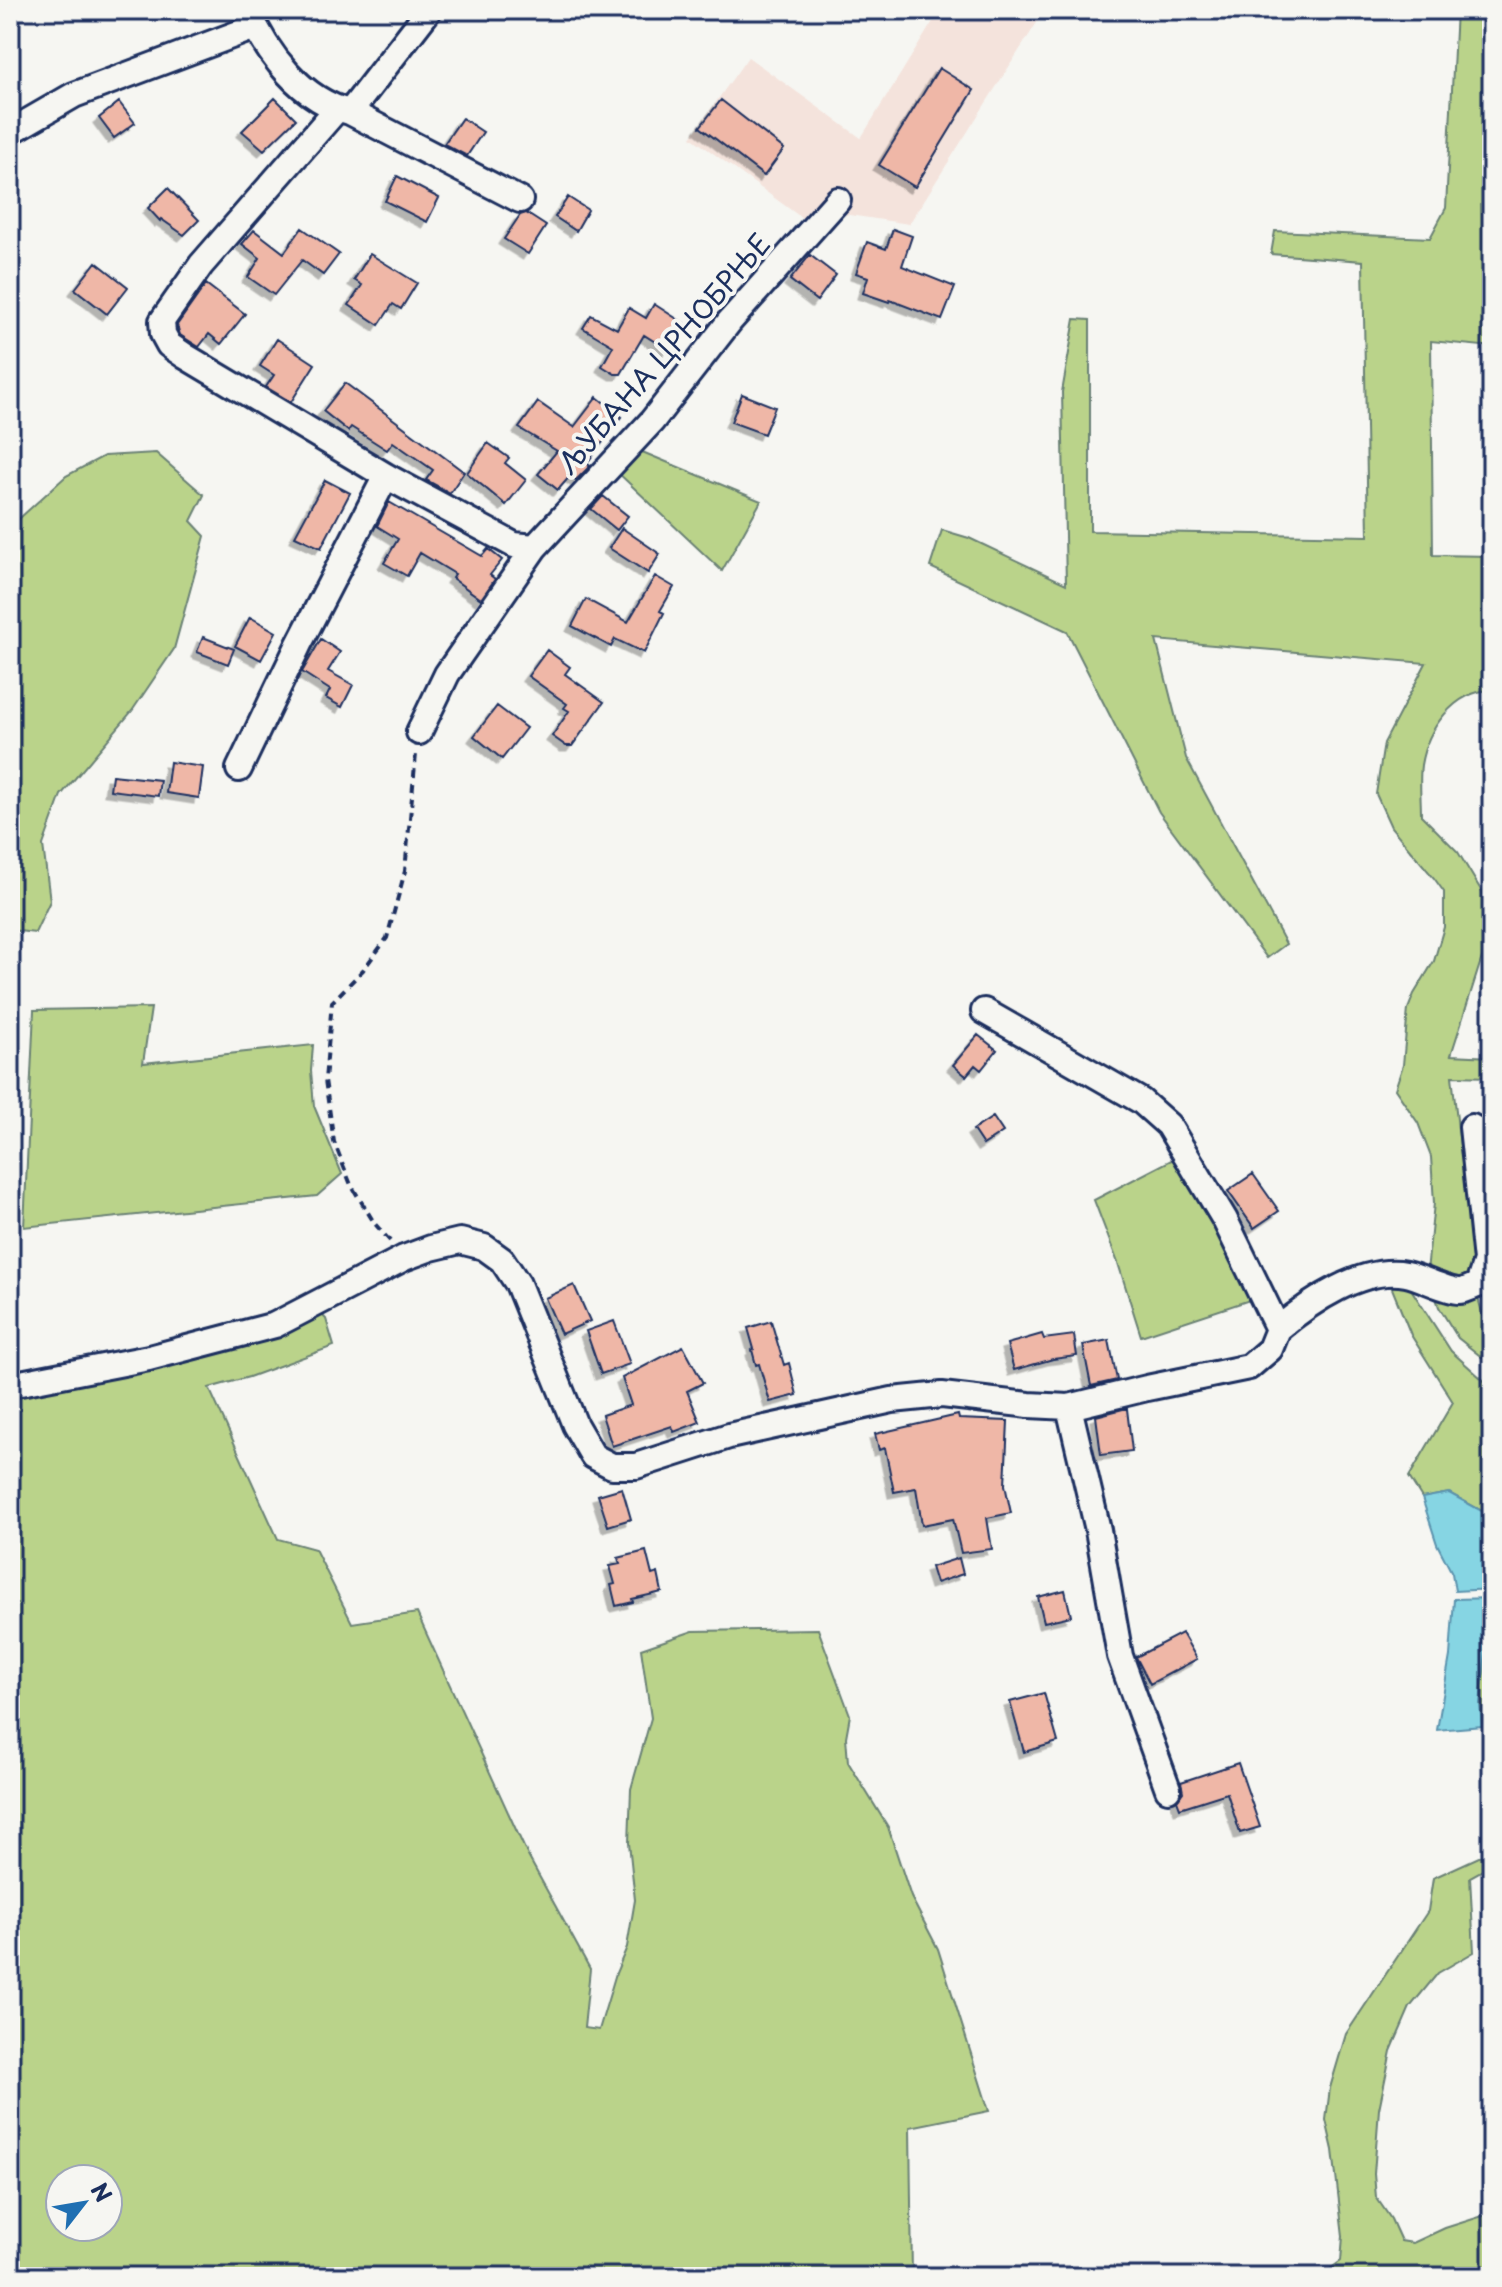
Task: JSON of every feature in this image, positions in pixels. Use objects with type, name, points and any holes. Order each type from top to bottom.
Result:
[{"type":"street","points":[[429,10],[344,111],[201,265],[162,321],[163,334],[169,345],[185,356],[386,476],[514,545],[535,547]]},
{"type":"street","points":[[10,132],[74,95],[251,18],[298,84],[344,111],[520,200]]},
{"type":"street","name":"ЉУБАНА ЦРНОБРЊЕ","points":[[419,732],[447,674],[535,547],[652,421],[730,321],[838,200]]},
{"type":"street","points":[[239,769],[299,644],[386,476]]},
{"type":"street","points":[[984,1011],[1141,1101],[1168,1125],[1225,1220],[1278,1329]]},
{"type":"street","points":[[10,1385],[149,1358],[275,1325],[404,1258],[460,1241],[484,1247],[502,1260],[518,1284],[575,1425],[593,1456],[612,1466],[636,1466],[729,1436],[892,1400],[942,1395],[1069,1407],[1249,1367],[1270,1349],[1278,1329],[1305,1306],[1361,1278],[1404,1274],[1460,1291],[1478,1285],[1486,1261],[1472,1127]]},
{"type":"street","points":[[1069,1407],[1098,1530],[1120,1656],[1168,1789]]},
{"type":"path","points":[[404,1258],[375,1224],[351,1185],[334,1142],[325,1080],[332,1002],[363,970],[387,938],[405,871],[419,732]]},
{"type":"shaded area","points":[[940,10],[1045,10],[909,224],[836,213],[806,221],[691,137],[748,57],[861,138]]},
{"type":"green space","points":[[1456,10],[1492,10],[1492,347],[1431,341],[1433,555],[1492,556],[1492,690],[1466,697],[1444,714],[1424,751],[1420,790],[1421,815],[1458,852],[1490,905],[1485,948],[1451,1055],[1492,1057],[1492,1077],[1452,1076],[1477,1294],[1491,1346],[1484,1359],[1458,1338],[1439,1307],[1427,1272],[1434,1203],[1431,1157],[1418,1123],[1395,1089],[1403,1065],[1408,1009],[1434,961],[1444,927],[1444,892],[1391,827],[1376,794],[1384,743],[1426,663],[1156,640],[1186,758],[1286,944],[1267,958],[1159,812],[1067,631],[930,567],[942,530],[969,538],[1066,584],[1062,392],[1075,319],[1090,320],[1090,531],[1368,536],[1363,261],[1271,254],[1275,231],[1430,238],[1446,208]]},
{"type":"green space","points":[[635,449],[761,501],[722,571],[615,470]]},
{"type":"green space","points":[[156,453],[204,495],[191,521],[205,536],[174,649],[132,711],[61,795],[43,845],[50,901],[35,933],[10,930],[10,527],[66,476],[104,456]]},
{"type":"green space","points":[[151,1008],[143,1063],[313,1045],[311,1071],[314,1106],[342,1174],[317,1196],[24,1227],[34,1010]]},
{"type":"green space","points":[[1179,1156],[1256,1298],[1141,1336],[1094,1200]]},
{"type":"green space","points":[[1389,1281],[1407,1283],[1451,1351],[1492,1388],[1491,1516],[1449,1493],[1422,1498],[1409,1477],[1453,1402],[1411,1335]]},
{"type":"green space","points":[[321,1314],[326,1319],[334,1346],[209,1388],[278,1539],[315,1549],[352,1623],[417,1613],[528,1856],[590,1969],[584,2028],[599,2030],[627,1947],[635,1900],[629,1843],[631,1789],[651,1718],[641,1649],[693,1631],[818,1629],[850,1715],[846,1737],[848,1762],[888,1827],[911,1897],[938,1949],[989,2111],[910,2127],[912,2277],[10,2277],[10,1396],[142,1371],[277,1335]]},
{"type":"green space","points":[[1492,1594],[1492,1738],[1482,1726],[1480,1704]]},
{"type":"green space","points":[[1492,1851],[1492,1865],[1470,1877],[1474,1952],[1438,1973],[1410,2007],[1391,2051],[1379,2109],[1374,2174],[1376,2197],[1401,2241],[1413,2243],[1445,2228],[1492,2213],[1492,2277],[1319,2277],[1341,2261],[1343,2236],[1333,2150],[1326,2120],[1330,2088],[1346,2034],[1428,1911],[1433,1878]]},
{"type":"water","points":[[1449,1493],[1491,1516],[1492,1589],[1455,1591],[1452,1573],[1437,1544],[1422,1498]]},
{"type":"water","points":[[1492,1598],[1480,1704],[1482,1726],[1437,1730],[1450,1656],[1454,1599]]},
{"type":"building","points":[[939,68],[974,90],[915,187],[879,165]]},
{"type":"building","points":[[275,98],[296,119],[264,150],[242,131]]},
{"type":"building","points":[[721,100],[784,149],[764,176],[700,127]]},
{"type":"building","points":[[119,102],[135,123],[114,138],[99,118]]},
{"type":"building","points":[[462,118],[483,132],[467,156],[444,144]]},
{"type":"building","points":[[397,176],[439,198],[427,222],[385,201]]},
{"type":"building","points":[[168,188],[199,220],[184,235],[160,221],[148,208]]},
{"type":"building","points":[[568,197],[588,210],[576,231],[555,217]]},
{"type":"building","points":[[526,213],[546,226],[528,254],[504,239],[520,215]]},
{"type":"building","points":[[302,228],[339,254],[323,275],[302,260],[274,295],[248,277],[260,258],[242,244],[254,230],[284,253]]},
{"type":"building","points":[[893,229],[912,236],[902,266],[955,287],[942,320],[863,293],[868,277],[856,273],[867,242],[886,249]]},
{"type":"building","points":[[370,254],[417,283],[401,309],[393,304],[379,325],[349,305],[362,285],[354,280]]},
{"type":"building","points":[[810,255],[836,275],[817,301],[790,280]]},
{"type":"building","points":[[96,262],[128,287],[107,314],[75,289]]},
{"type":"building","points":[[206,284],[245,314],[221,344],[209,334],[199,347],[180,335],[177,325]]},
{"type":"building","points":[[654,304],[685,324],[668,350],[644,335],[621,374],[602,366],[613,346],[583,328],[591,315],[617,329],[629,308],[646,318]]},
{"type":"building","points":[[277,339],[315,364],[291,402],[266,387],[274,375],[260,366]]},
{"type":"building","points":[[345,383],[464,472],[450,493],[426,480],[433,470],[393,442],[387,450],[351,427],[348,431],[323,411]]},
{"type":"building","points":[[742,394],[775,407],[764,434],[731,422]]},
{"type":"building","points":[[597,397],[622,417],[587,463],[590,466],[576,480],[570,476],[558,490],[538,474],[557,451],[519,428],[538,402],[574,427]]},
{"type":"building","points":[[488,443],[509,458],[505,463],[526,480],[506,505],[467,473]]},
{"type":"building","points":[[325,480],[350,493],[321,548],[295,536]]},
{"type":"building","points":[[603,496],[628,516],[617,530],[591,509]]},
{"type":"building","points":[[389,502],[482,556],[488,549],[502,560],[490,575],[495,579],[481,599],[452,578],[455,574],[420,553],[407,576],[384,563],[398,539],[377,526]]},
{"type":"building","points":[[622,528],[660,554],[648,573],[609,548]]},
{"type":"building","points":[[655,576],[674,587],[660,611],[664,613],[644,653],[615,639],[611,647],[572,626],[586,599],[628,622]]},
{"type":"building","points":[[250,617],[276,632],[261,660],[235,646]]},
{"type":"building","points":[[203,637],[234,649],[228,664],[197,652]]},
{"type":"building","points":[[321,639],[340,652],[328,671],[353,685],[342,707],[326,698],[330,690],[302,672]]},
{"type":"building","points":[[547,650],[570,667],[565,674],[604,702],[572,746],[566,746],[552,736],[569,711],[564,708],[567,704],[528,676]]},
{"type":"building","points":[[497,706],[526,728],[502,759],[474,736]]},
{"type":"building","points":[[170,762],[203,767],[199,798],[166,793]]},
{"type":"building","points":[[112,775],[160,780],[158,796],[110,790]]},
{"type":"building","points":[[978,1035],[997,1050],[981,1070],[975,1065],[966,1076],[953,1065]]},
{"type":"building","points":[[993,1117],[1003,1132],[983,1145],[973,1130]]},
{"type":"building","points":[[1253,1174],[1279,1211],[1254,1228],[1228,1191]]},
{"type":"building","points":[[574,1285],[590,1321],[561,1334],[545,1298]]},
{"type":"building","points":[[614,1321],[630,1364],[601,1374],[586,1331]]},
{"type":"building","points":[[771,1321],[784,1365],[789,1363],[797,1395],[770,1402],[759,1364],[756,1365],[748,1328]]},
{"type":"building","points":[[1042,1334],[1044,1339],[1074,1335],[1077,1356],[1014,1370],[1007,1344]]},
{"type":"building","points":[[1109,1340],[1117,1380],[1091,1386],[1083,1345]]},
{"type":"building","points":[[683,1346],[703,1383],[687,1391],[700,1422],[674,1432],[672,1426],[612,1446],[602,1415],[631,1405],[622,1378]]},
{"type":"building","points":[[1127,1409],[1132,1451],[1101,1455],[1096,1416]]},
{"type":"building","points":[[958,1415],[959,1419],[1008,1421],[1005,1485],[1011,1513],[987,1518],[992,1549],[961,1553],[953,1519],[922,1525],[916,1488],[894,1492],[885,1448],[879,1450],[875,1434]]},
{"type":"building","points":[[622,1488],[631,1519],[608,1526],[598,1495]]},
{"type":"building","points":[[646,1551],[652,1575],[658,1573],[662,1592],[616,1606],[610,1566],[620,1564],[618,1558]]},
{"type":"building","points":[[959,1558],[963,1574],[936,1583],[931,1567]]},
{"type":"building","points":[[1065,1590],[1071,1616],[1044,1622],[1038,1597]]},
{"type":"building","points":[[1182,1633],[1197,1659],[1150,1684],[1136,1657]]},
{"type":"building","points":[[1044,1693],[1058,1742],[1024,1752],[1010,1702]]},
{"type":"building","points":[[1238,1763],[1260,1827],[1240,1833],[1227,1793],[1180,1808],[1177,1800],[1183,1792],[1181,1782]]}]
